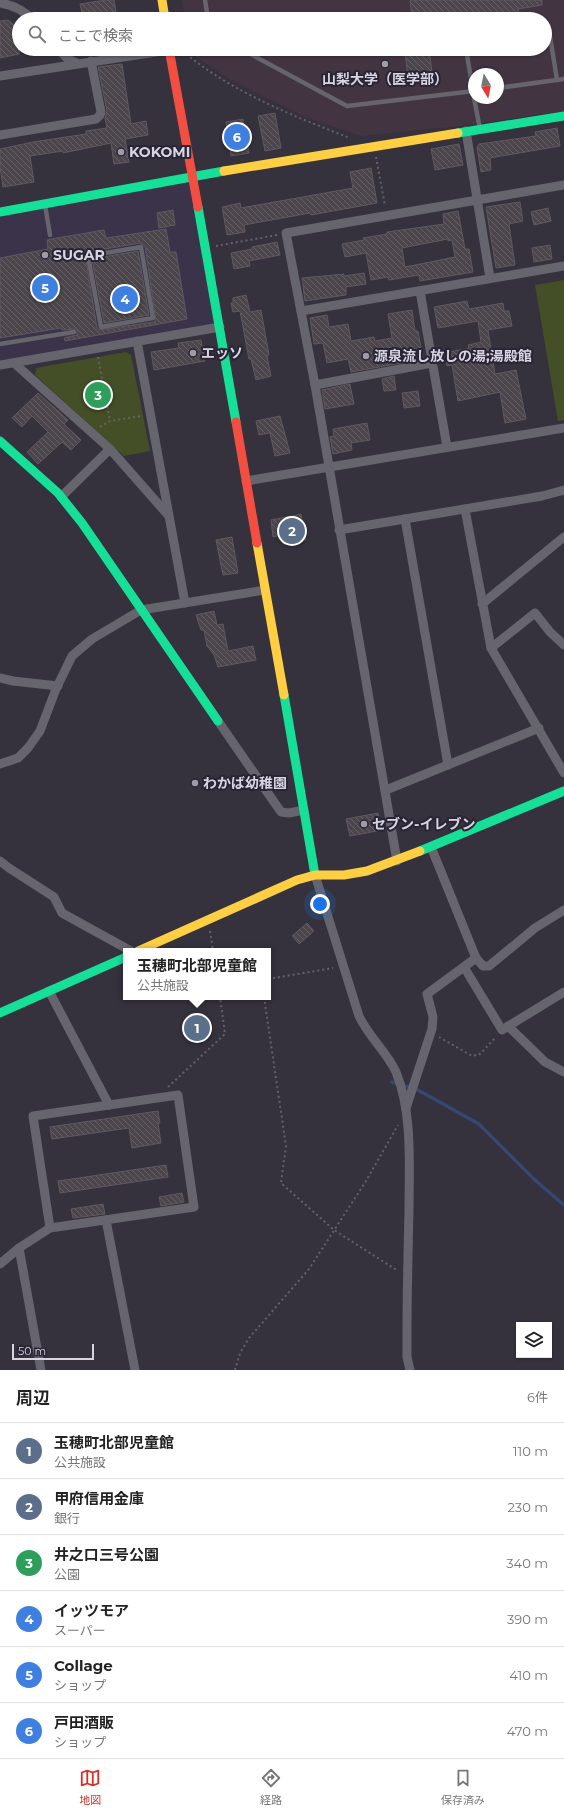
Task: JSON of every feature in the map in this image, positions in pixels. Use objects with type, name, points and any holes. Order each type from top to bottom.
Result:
[{"type":"street","points":[[162,0],[164,12]]},
{"type":"street","points":[[0,3],[15,7],[25,12]]},
{"type":"street","points":[[65,56],[68,59],[78,63]]},
{"type":"street","points":[[0,76],[126,56]]},
{"type":"street","points":[[170,56],[220,326],[316,875],[358,1016],[365,1030],[395,1070],[402,1090],[406,1114],[409,1178],[407,1357],[410,1370]]},
{"type":"street","points":[[0,135],[96,119],[100,115],[100,112],[91,61]]},
{"type":"street","points":[[0,212],[192,176],[466,132],[480,128],[564,116]]},
{"type":"street","points":[[466,132],[490,278]]},
{"type":"street","points":[[397,861],[386,790],[339,530],[315,385],[286,233],[564,185]]},
{"type":"street","points":[[301,311],[564,266]]},
{"type":"street","points":[[420,291],[447,447]]},
{"type":"street","points":[[0,365],[220,326]]},
{"type":"street","points":[[137,341],[185,603]]},
{"type":"street","points":[[14,363],[110,449],[169,516]]},
{"type":"street","points":[[315,385],[432,363]]},
{"type":"street","points":[[246,480],[564,428]]},
{"type":"street","points":[[0,441],[61,497],[82,523],[281,812],[289,813],[304,810]]},
{"type":"street","points":[[61,497],[110,449]]},
{"type":"street","points":[[339,530],[542,496],[564,490]]},
{"type":"street","points":[[465,509],[491,648],[564,773]]},
{"type":"street","points":[[405,519],[448,765]]},
{"type":"street","points":[[482,604],[564,537]]},
{"type":"street","points":[[0,764],[18,758],[28,748],[40,731],[72,656],[92,639],[141,610],[265,590]]},
{"type":"street","points":[[491,648],[535,613],[550,632],[564,645]]},
{"type":"street","points":[[0,678],[58,686]]},
{"type":"street","points":[[386,790],[539,728]]},
{"type":"street","points":[[145,948],[297,880],[316,875],[344,875],[368,871],[432,847],[564,791]]},
{"type":"street","points":[[432,847],[476,958],[483,966],[489,966],[535,928],[564,910]]},
{"type":"street","points":[[0,861],[8,868],[54,897],[62,912],[126,948]]},
{"type":"street","points":[[0,1013],[123,958]]},
{"type":"street","points":[[406,1114],[431,1032],[433,1018],[427,994],[476,958]]},
{"type":"street","points":[[464,967],[505,1028],[545,1062],[564,1072]]},
{"type":"street","points":[[49,991],[109,1105]]},
{"type":"street","points":[[505,1028],[564,992]]},
{"type":"street","points":[[0,1264],[20,1248],[50,1228],[194,1207],[178,1095],[33,1116],[50,1228]]},
{"type":"street","points":[[106,1220],[135,1370]]},
{"type":"street","points":[[20,1248],[41,1370]]},
{"type":"lane","points":[[205,0],[207,12]]},
{"type":"lane","points":[[552,49],[557,80]]},
{"type":"lane","points":[[254,56],[347,106],[468,92]]},
{"type":"lane","points":[[467,56],[469,68]]},
{"type":"lane","points":[[504,87],[564,78]]},
{"type":"lane","points":[[475,104],[480,128]]},
{"type":"lane","points":[[45,203],[50,235]]},
{"type":"lane","points":[[141,247],[153,318],[101,327],[88,256],[141,247]]},
{"type":"lane","points":[[0,344],[74,332]]},
{"type":"path","points":[[189,56],[203,68],[235,88],[321,127],[354,139]]},
{"type":"path","points":[[374,147],[387,215]]},
{"type":"path","points":[[205,248],[286,233]]},
{"type":"path","points":[[96,348],[110,421]]},
{"type":"path","points":[[92,432],[110,421],[150,414]]},
{"type":"path","points":[[208,920],[213,948]]},
{"type":"path","points":[[271,979],[343,967]]},
{"type":"path","points":[[155,1098],[225,1034],[220,1000]]},
{"type":"path","points":[[264,1000],[286,1146],[281,1183],[334,1230],[408,1277]]},
{"type":"path","points":[[431,1032],[472,1056],[480,1054],[505,1028]]},
{"type":"path","points":[[234,1370],[240,1353],[249,1338],[309,1268],[387,1146],[396,1126],[406,1114]]},
{"type":"shaded area","name":"山梨大学（医学部）","points":[[182,0],[564,0],[564,111],[459,126],[361,136],[305,117],[231,80],[194,56],[552,56],[552,12],[184,12]]},
{"type":"shaded area","points":[[192,176],[220,327],[0,365],[0,212]]},
{"type":"green space","points":[[564,280],[564,420],[558,421],[535,285]]},
{"type":"green space","points":[[126,352],[131,355],[150,451],[124,456],[35,375],[36,368]]},
{"type":"building","points":[[114,0],[116,12],[82,12],[80,4]]},
{"type":"building","points":[[410,0],[542,0],[542,5],[518,9],[518,12],[411,12]]},
{"type":"building","points":[[8,20],[12,23],[12,55],[0,58],[0,21]]},
{"type":"building","points":[[405,56],[430,56],[433,80],[409,84]]},
{"type":"building","points":[[122,64],[131,124],[146,121],[148,135],[125,139],[129,162],[114,164],[111,143],[63,153],[63,151],[30,156],[34,182],[3,187],[0,167],[0,149],[33,142],[86,134],[86,131],[107,128],[105,118],[107,111],[98,67]]},
{"type":"building","points":[[275,113],[281,148],[265,151],[258,116]]},
{"type":"building","points":[[243,119],[249,153],[231,156],[226,122]]},
{"type":"building","points":[[557,128],[560,146],[490,158],[491,170],[481,172],[477,148],[479,144],[536,136],[535,132]]},
{"type":"building","points":[[459,144],[463,165],[435,170],[431,149]]},
{"type":"building","points":[[371,168],[377,203],[244,225],[245,232],[227,235],[222,207],[240,203],[241,208],[353,188],[350,172]]},
{"type":"building","points":[[520,202],[523,221],[509,224],[515,265],[496,268],[486,207]]},
{"type":"building","points":[[548,208],[551,221],[534,225],[531,212]]},
{"type":"building","points":[[173,210],[175,225],[159,228],[157,213]]},
{"type":"building","points":[[458,211],[465,249],[469,249],[473,272],[420,281],[419,275],[389,280],[388,277],[371,280],[366,253],[345,257],[342,244],[364,240],[363,238],[387,234],[387,232],[444,224],[443,214]],"holes":[[[448,239],[448,241],[452,240],[455,257],[405,267],[402,248]]]},
{"type":"building","points":[[166,229],[170,252],[176,252],[187,319],[65,341],[64,338],[77,335],[77,329],[62,330],[61,328],[0,338],[0,258],[48,249],[47,240],[57,238],[104,230],[106,238]],"holes":[[[140,243],[145,246],[156,320],[154,322],[99,330],[97,328],[85,254],[87,252]]]},
{"type":"building","points":[[277,242],[280,255],[249,261],[250,266],[234,269],[231,253]]},
{"type":"building","points":[[550,245],[552,259],[534,262],[532,248]]},
{"type":"building","points":[[138,251],[149,315],[104,323],[92,259]]},
{"type":"building","points":[[364,273],[366,284],[346,287],[346,295],[305,301],[302,278],[344,274],[344,276]]},
{"type":"building","points":[[246,295],[250,312],[261,310],[269,355],[267,356],[271,376],[256,380],[251,359],[249,359],[240,311],[233,312],[231,303],[233,303],[233,298]]},
{"type":"building","points":[[467,301],[469,309],[503,303],[504,311],[509,311],[512,326],[488,330],[495,374],[516,370],[526,419],[505,423],[500,392],[458,401],[452,365],[447,366],[445,353],[469,348],[468,345],[481,342],[478,321],[438,328],[434,307]]},
{"type":"building","points":[[412,310],[415,331],[418,331],[423,359],[351,372],[348,359],[327,363],[323,343],[314,344],[310,318],[327,315],[329,327],[348,324],[351,341],[374,337],[375,341],[392,338],[388,314]]},
{"type":"building","points":[[201,340],[205,361],[154,370],[151,352],[179,348],[178,343]]},
{"type":"building","points":[[394,376],[396,390],[384,391],[382,379]]},
{"type":"building","points":[[350,384],[354,404],[325,409],[322,390]]},
{"type":"building","points":[[418,391],[420,406],[404,408],[402,393]]},
{"type":"building","points":[[38,393],[68,420],[64,424],[81,440],[71,450],[62,442],[38,464],[27,452],[48,432],[32,416],[22,427],[12,418]]},
{"type":"building","points":[[280,416],[290,453],[275,456],[270,433],[259,435],[256,421]]},
{"type":"building","points":[[367,423],[370,440],[351,443],[352,450],[333,454],[330,437],[334,436],[333,429]]},
{"type":"building","points":[[301,514],[306,540],[283,544],[281,535],[273,537],[271,520]]},
{"type":"building","points":[[232,537],[238,573],[223,575],[216,540]]},
{"type":"building","points":[[214,611],[217,625],[223,624],[228,651],[253,646],[256,660],[218,667],[214,655],[207,646],[204,630],[201,630],[196,615]]},
{"type":"building","name":"セブン-イレブン","points":[[378,813],[382,830],[350,836],[346,819]]},
{"type":"building","points":[[307,923],[314,931],[299,944],[292,936]]},
{"type":"building","points":[[158,1111],[161,1143],[132,1148],[129,1128],[52,1139],[50,1127]]},
{"type":"building","points":[[166,1165],[168,1177],[60,1193],[58,1181]]},
{"type":"building","points":[[182,1193],[184,1202],[161,1206],[159,1197]]},
{"type":"building","points":[[103,1204],[105,1214],[73,1218],[71,1209]]},
{"type":"waterway","points":[[392,1082],[418,1090],[479,1124],[536,1181],[564,1205]]},
{"type":"traffic: fast","points":[[458,133],[564,116]]},
{"type":"traffic: fast","points":[[0,212],[224,171]]},
{"type":"traffic: fast","points":[[198,207],[236,422]]},
{"type":"traffic: fast","points":[[0,441],[58,493],[82,523],[218,721]]},
{"type":"traffic: fast","points":[[284,695],[315,875]]},
{"type":"traffic: fast","points":[[420,851],[564,791]]},
{"type":"traffic: fast","points":[[0,1013],[123,958]]},
{"type":"traffic: slow","points":[[162,0],[164,12]]},
{"type":"traffic: slow","points":[[224,171],[458,133]]},
{"type":"traffic: slow","points":[[257,543],[284,695]]},
{"type":"traffic: slow","points":[[145,948],[297,880],[315,875],[344,875],[367,871],[420,851]]},
{"type":"traffic: jam","points":[[170,56],[198,207]]},
{"type":"traffic: jam","points":[[236,422],[257,543]]},
{"type":"place","name":"山梨大学（医学部）","points":[[385,64]]},
{"type":"place","name":"戸田酒販","points":[[237,137]]},
{"type":"place","name":"KOKOMI","points":[[121,152]]},
{"type":"place","name":"SUGAR","points":[[45,255]]},
{"type":"place","name":"Collage","points":[[45,288]]},
{"type":"place","name":"イッツモア","points":[[125,299]]},
{"type":"place","name":"エッソ","points":[[193,353]]},
{"type":"place","name":"源泉流し放しの湯;湯殿館","points":[[366,356]]},
{"type":"place","name":"井之口三号公園","points":[[98,395]]},
{"type":"place","name":"甲府信用金庫","points":[[292,531]]},
{"type":"place","name":"わかば幼稚園","points":[[195,783]]},
{"type":"place","name":"セブン-イレブン","points":[[364,824]]},
{"type":"place","name":"玉穂町北部児童館","points":[[197,1028]]}]
